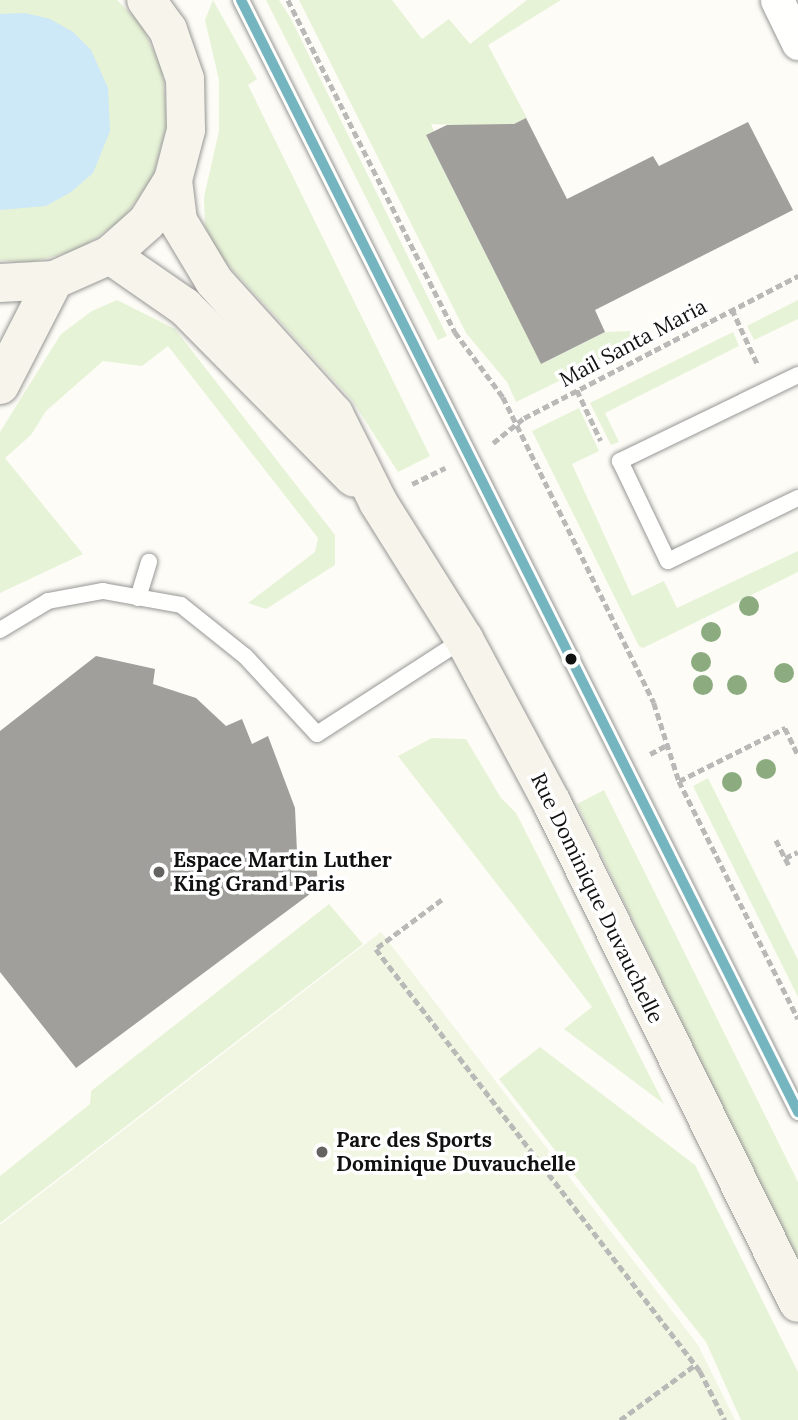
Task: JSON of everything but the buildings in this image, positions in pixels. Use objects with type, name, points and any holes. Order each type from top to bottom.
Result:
[{"type":"street","points":[[0,283],[54,279],[110,255],[147,222],[173,180],[186,130],[185,79],[168,30],[146,0]]},
{"type":"street","points":[[777,0],[798,43]]},
{"type":"street","name":"Rue Dominique Duvauchelle","points":[[173,180],[178,221],[214,281],[334,414],[378,502],[464,639],[552,803],[798,1303]]},
{"type":"street","name":"Rue Dominique Duvauchelle","points":[[110,255],[185,307],[378,502]]},
{"type":"street","points":[[0,385],[54,279]]},
{"type":"lane","points":[[241,0],[798,1112]]},
{"type":"lane","points":[[798,375],[620,461],[668,561],[798,498]]},
{"type":"lane","points":[[138,598],[149,562]]},
{"type":"lane","points":[[0,630],[48,601],[103,591],[181,605],[245,656],[317,734],[464,639]]},
{"type":"path","points":[[288,0],[456,332],[503,397],[654,703],[665,746],[679,781],[798,1019]]},
{"type":"path","name":"Mail Santa Maria","points":[[489,445],[518,427],[524,418],[798,276]]},
{"type":"path","points":[[732,309],[761,372]]},
{"type":"path","points":[[577,390],[604,448]]},
{"type":"path","points":[[412,484],[452,465]]},
{"type":"path","points":[[679,781],[785,728],[798,755]]},
{"type":"path","points":[[646,756],[665,746]]},
{"type":"path","points":[[776,840],[790,868]]},
{"type":"path","points":[[785,858],[798,852]]},
{"type":"path","points":[[442,900],[376,949],[695,1365],[725,1420]]},
{"type":"path","points":[[620,1420],[695,1365]]},
{"type":"green space","points":[[0,0],[117,0],[141,24],[163,72],[167,125],[153,176],[123,219],[80,249],[29,263],[0,260]]},
{"type":"green space","points":[[213,0],[257,79],[248,85],[430,456],[398,472],[352,400],[220,256],[205,227],[204,197],[219,131],[219,80],[205,20]]},
{"type":"green space","points":[[266,0],[279,0],[290,17],[447,336],[438,340]]},
{"type":"green space","points":[[299,0],[392,0],[422,39],[449,19],[470,44],[527,0],[561,0],[488,45],[527,118],[508,127],[431,124],[434,131],[426,135],[541,364],[605,332],[630,331],[637,343],[516,402],[507,382],[466,333]]},
{"type":"green space","points":[[117,300],[175,329],[335,535],[335,565],[266,609],[248,603],[315,552],[318,538],[168,346],[142,366],[103,361],[46,411],[31,435],[5,458],[83,554],[0,593],[0,432],[61,334],[92,311]]},
{"type":"green space","points":[[798,300],[798,319],[754,340],[747,326]]},
{"type":"green space","points":[[733,332],[739,346],[605,413],[619,442],[611,445],[590,403]]},
{"type":"green space","points":[[579,408],[599,451],[572,464],[632,596],[664,581],[677,608],[798,551],[798,572],[643,648],[639,646],[532,431]]},
{"type":"green space","points":[[432,738],[466,739],[501,798],[516,813],[664,1104],[564,1029],[592,1007],[398,756]]},
{"type":"green space","points":[[708,778],[798,960],[798,997],[693,786]]},
{"type":"green space","points":[[604,790],[798,1182],[798,1264],[577,804]]},
{"type":"green space","points":[[329,904],[363,944],[0,1223],[0,1176],[90,1104],[91,1091]]},
{"type":"green space","name":"Parc des Sports Dominique Duvauchelle","points":[[381,932],[698,1345],[735,1420],[0,1420],[0,1225]]},
{"type":"green space","points":[[540,1047],[695,1165],[798,1372],[798,1420],[741,1420],[706,1342],[499,1079]]},
{"type":"water","points":[[25,13],[50,19],[73,32],[91,50],[108,88],[110,131],[93,173],[71,192],[46,206],[0,210],[0,14]]},
{"type":"transit line","points":[[241,0],[798,1112]]},
{"type":"place","name":"Espace Martin Luther King Grand Paris","points":[[159,872]]},
{"type":"place","name":"Parc des Sports Dominique Duvauchelle","points":[[322,1152]]}]
